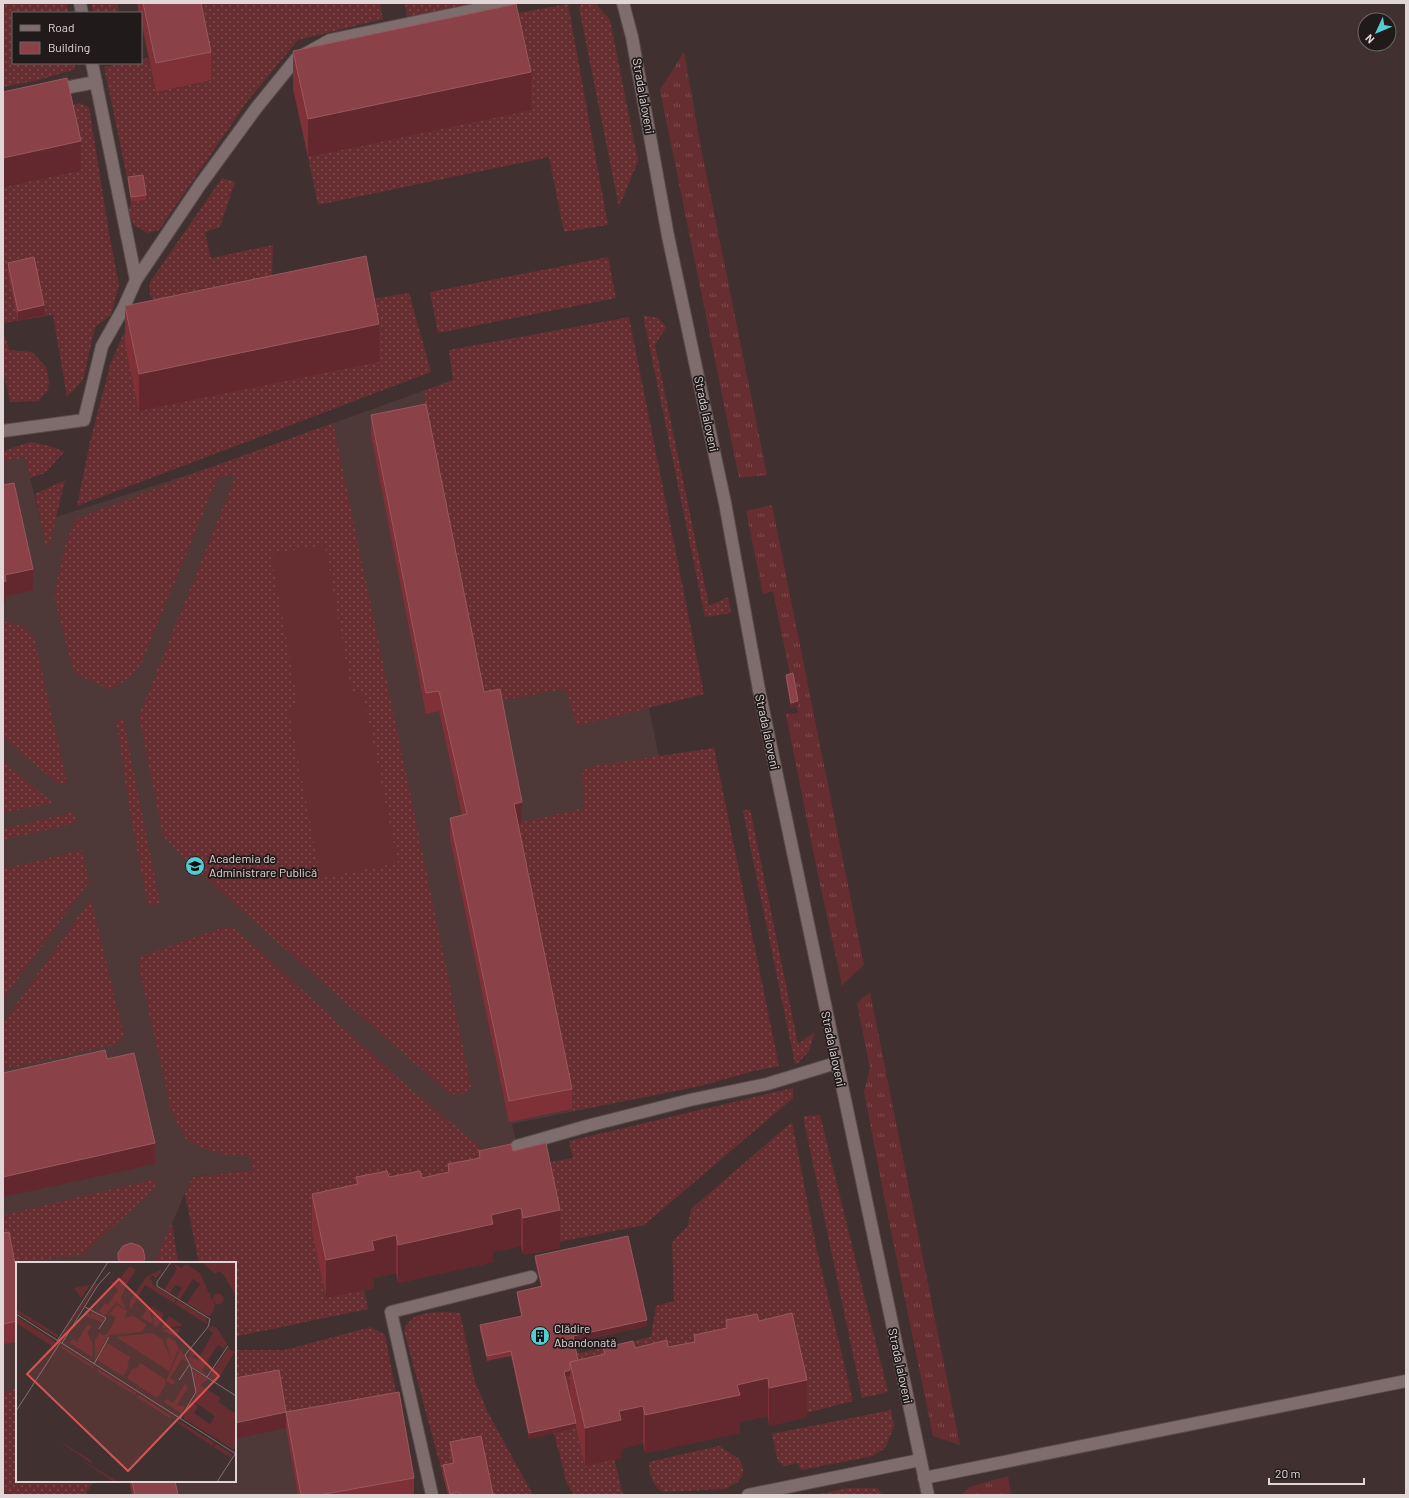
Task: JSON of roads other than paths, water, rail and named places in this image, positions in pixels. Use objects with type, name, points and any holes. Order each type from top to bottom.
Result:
[{"type":"street","points":[[3,431],[84,420],[102,346],[123,310],[136,280],[200,185],[257,107],[296,59],[330,40],[507,3]]},
{"type":"street","name":"Strada Ialoveni","points":[[623,3],[632,37],[668,236],[725,503],[759,690],[836,1063],[928,1495]]},
{"type":"street","points":[[92,64],[136,280]]},
{"type":"street","points":[[42,92],[96,82]]},
{"type":"street","points":[[123,310],[138,310]]},
{"type":"street","points":[[517,1146],[595,1124],[690,1100],[767,1084],[836,1063]]},
{"type":"street","points":[[432,1495],[391,1312],[531,1277]]},
{"type":"street","points":[[924,1478],[1406,1381]]},
{"type":"street","points":[[748,1495],[920,1460]]},
{"type":"place","name":"Academia de Administrare Publică","points":[[195,866]]},
{"type":"place","name":"Clădire Abandonată","points":[[540,1336]]}]
